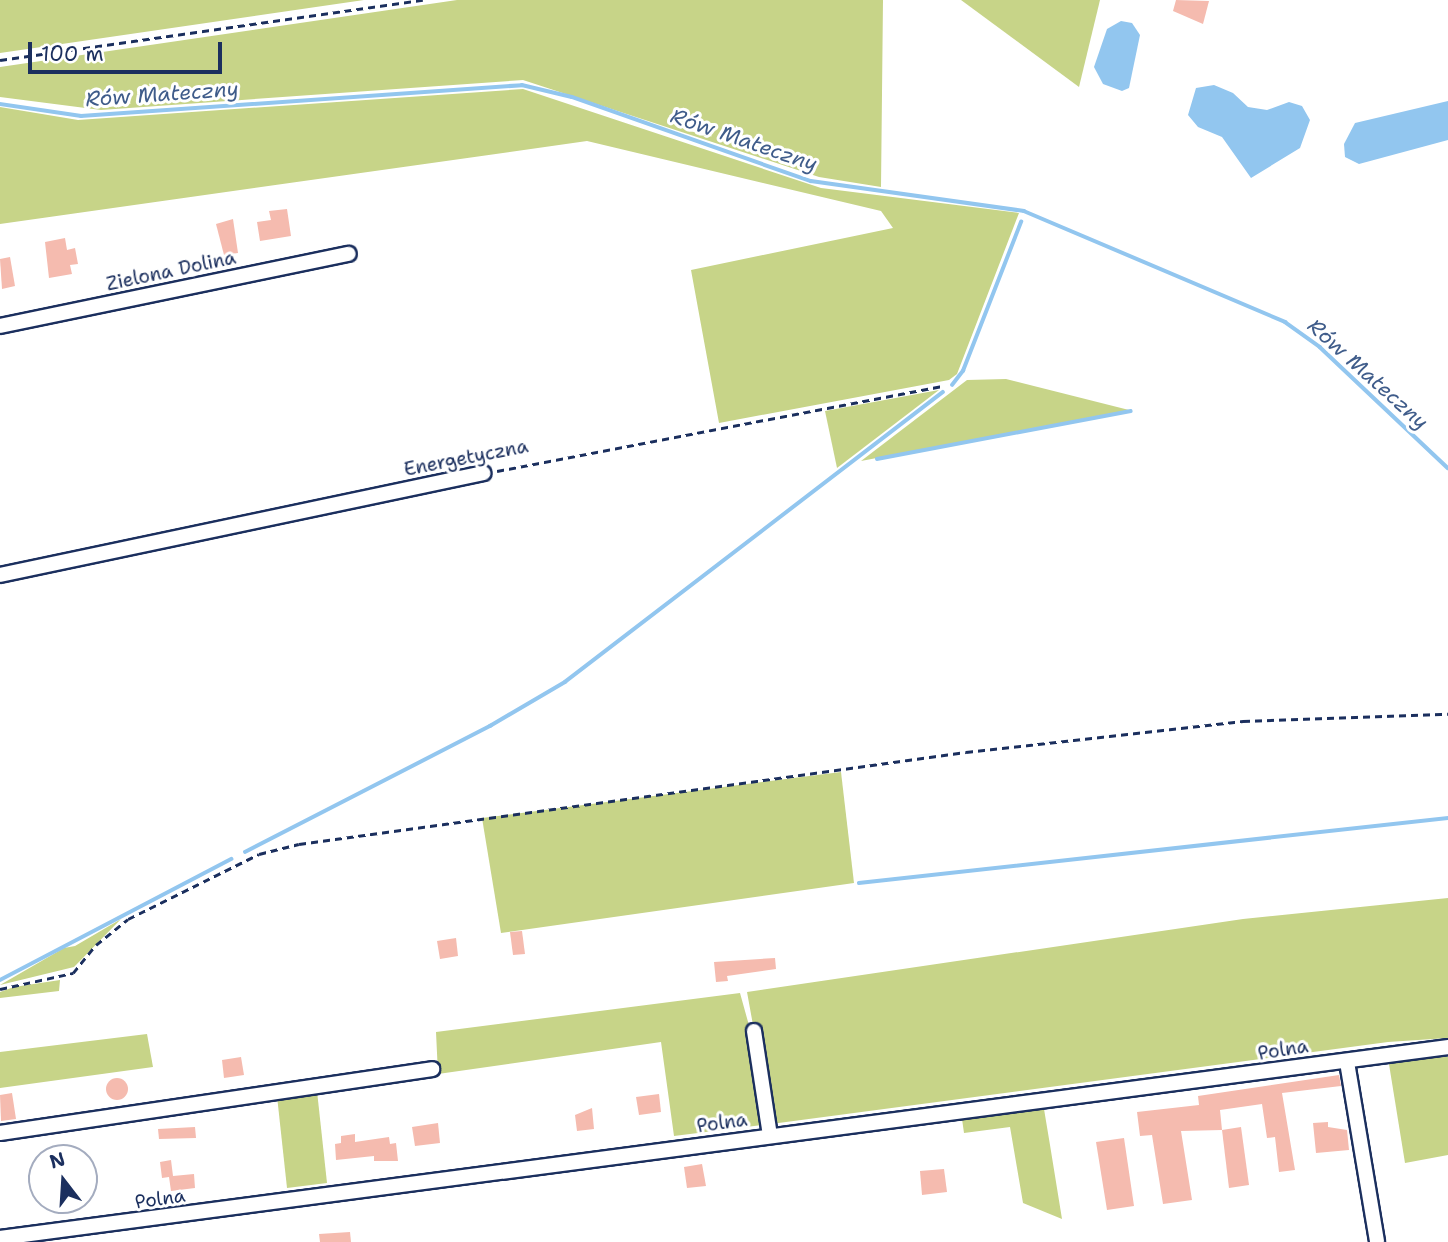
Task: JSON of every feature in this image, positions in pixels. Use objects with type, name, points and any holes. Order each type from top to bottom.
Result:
[{"type":"street","name":"Zielona Dolina","points":[[0,326],[349,254]]},
{"type":"street","name":"Energetyczna","points":[[0,575],[483,473]]},
{"type":"street","points":[[754,1031],[770,1136]]},
{"type":"street","name":"Polna","points":[[0,1238],[1347,1062],[1377,1054],[1448,1047]]},
{"type":"street","points":[[1347,1062],[1377,1242]]},
{"type":"street","points":[[0,1133],[432,1069]]},
{"type":"path","points":[[0,60],[423,0]]},
{"type":"path","name":"Energetyczna","points":[[483,473],[941,386]]},
{"type":"path","points":[[0,989],[73,973],[96,945],[128,919],[259,854],[299,844],[966,752],[1243,721],[1448,714]]},
{"type":"green space","points":[[0,0],[364,0],[0,53]]},
{"type":"green space","points":[[457,0],[883,0],[881,187],[819,177],[523,80],[101,110],[0,97],[0,67]]},
{"type":"green space","points":[[961,0],[1100,0],[1079,87]]},
{"type":"green space","points":[[523,89],[821,188],[1019,213],[957,374],[949,380],[719,423],[691,270],[893,228],[881,211],[587,141],[0,224],[0,107],[78,120]]},
{"type":"green space","points":[[1006,379],[1129,410],[861,461],[967,380]]},
{"type":"green space","points":[[939,390],[837,468],[825,411]]},
{"type":"green space","points":[[841,772],[854,883],[501,933],[482,818]]},
{"type":"green space","points":[[1448,898],[1448,1038],[1388,1042],[771,1124],[747,992],[1243,919]]},
{"type":"green space","points":[[121,919],[74,967],[0,985],[64,948],[75,946]]},
{"type":"green space","points":[[60,980],[59,991],[0,998],[0,992],[14,987]]},
{"type":"green space","points":[[740,993],[750,1029],[762,1125],[674,1136],[661,1042],[438,1074],[436,1032]]},
{"type":"green space","points":[[147,1034],[153,1067],[0,1088],[0,1052]]},
{"type":"green space","points":[[1448,1057],[1448,1155],[1405,1163],[1388,1058]]},
{"type":"green space","points":[[317,1091],[327,1183],[287,1188],[277,1096]]},
{"type":"green space","points":[[1044,1109],[1062,1219],[1023,1203],[1010,1127],[964,1133],[962,1119]]},
{"type":"water","points":[[1121,21],[1132,23],[1140,35],[1129,88],[1122,91],[1103,84],[1094,67],[1107,29]]},
{"type":"water","points":[[1214,85],[1233,93],[1248,107],[1267,110],[1289,102],[1302,106],[1310,120],[1300,148],[1251,178],[1222,137],[1198,127],[1188,115],[1196,88]]},
{"type":"water","points":[[1448,101],[1448,140],[1359,164],[1345,157],[1344,144],[1355,123]]},
{"type":"building","points":[[1176,0],[1209,1],[1203,24],[1173,11]]},
{"type":"building","points":[[287,209],[291,236],[260,241],[257,222],[271,220],[269,211]]},
{"type":"building","points":[[233,219],[238,253],[224,255],[216,224]]},
{"type":"building","points":[[65,238],[67,250],[75,248],[78,264],[70,265],[72,274],[49,278],[45,242]]},
{"type":"building","points":[[10,257],[15,286],[2,289],[0,259]]},
{"type":"building","points":[[522,931],[525,954],[513,955],[510,932]]},
{"type":"building","points":[[456,938],[458,956],[440,959],[437,941]]},
{"type":"building","points":[[775,958],[776,969],[727,976],[728,981],[716,982],[714,962]]},
{"type":"building","points":[[241,1057],[244,1075],[224,1078],[222,1060]]},
{"type":"building","points":[[1339,1075],[1341,1086],[1282,1093],[1295,1170],[1279,1172],[1275,1137],[1267,1138],[1262,1104],[1220,1110],[1222,1130],[1181,1131],[1192,1200],[1163,1204],[1152,1135],[1140,1136],[1137,1112],[1199,1105],[1198,1096]]},
{"type":"building","points":[[117,1078],[125,1081],[128,1089],[125,1097],[117,1100],[109,1097],[106,1089],[109,1081]]},
{"type":"building","points":[[12,1093],[16,1119],[1,1121],[0,1095]]},
{"type":"building","points":[[659,1094],[661,1112],[639,1115],[636,1097]]},
{"type":"building","points":[[592,1108],[594,1129],[577,1131],[575,1115]]},
{"type":"building","points":[[1328,1122],[1328,1127],[1347,1130],[1349,1150],[1316,1153],[1313,1123]]},
{"type":"building","points":[[438,1123],[440,1143],[415,1146],[412,1127]]},
{"type":"building","points":[[195,1127],[196,1138],[159,1139],[158,1129]]},
{"type":"building","points":[[1241,1127],[1249,1185],[1229,1188],[1222,1130]]},
{"type":"building","points":[[355,1134],[355,1142],[389,1137],[390,1144],[396,1143],[398,1161],[374,1161],[374,1156],[336,1160],[335,1144],[341,1143],[341,1136]]},
{"type":"building","points":[[1124,1138],[1134,1206],[1107,1210],[1096,1142]]},
{"type":"building","points":[[171,1160],[173,1176],[194,1174],[195,1188],[171,1191],[169,1177],[162,1178],[160,1162]]},
{"type":"building","points":[[702,1164],[706,1186],[687,1188],[684,1167]]},
{"type":"building","points":[[944,1169],[947,1192],[922,1195],[920,1171]]},
{"type":"building","points":[[350,1232],[351,1242],[320,1242],[319,1234]]},
{"type":"waterway","name":"Rów Mateczny","points":[[0,104],[81,116],[522,85],[572,97],[811,181],[1024,211],[1285,322],[1320,347],[1448,468]]},
{"type":"waterway","points":[[952,385],[963,371],[1021,222]]},
{"type":"waterway","points":[[245,852],[490,726],[565,682],[943,392]]},
{"type":"waterway","points":[[877,459],[1130,411]]},
{"type":"waterway","points":[[859,883],[1448,818]]},
{"type":"waterway","points":[[0,980],[231,859]]}]
